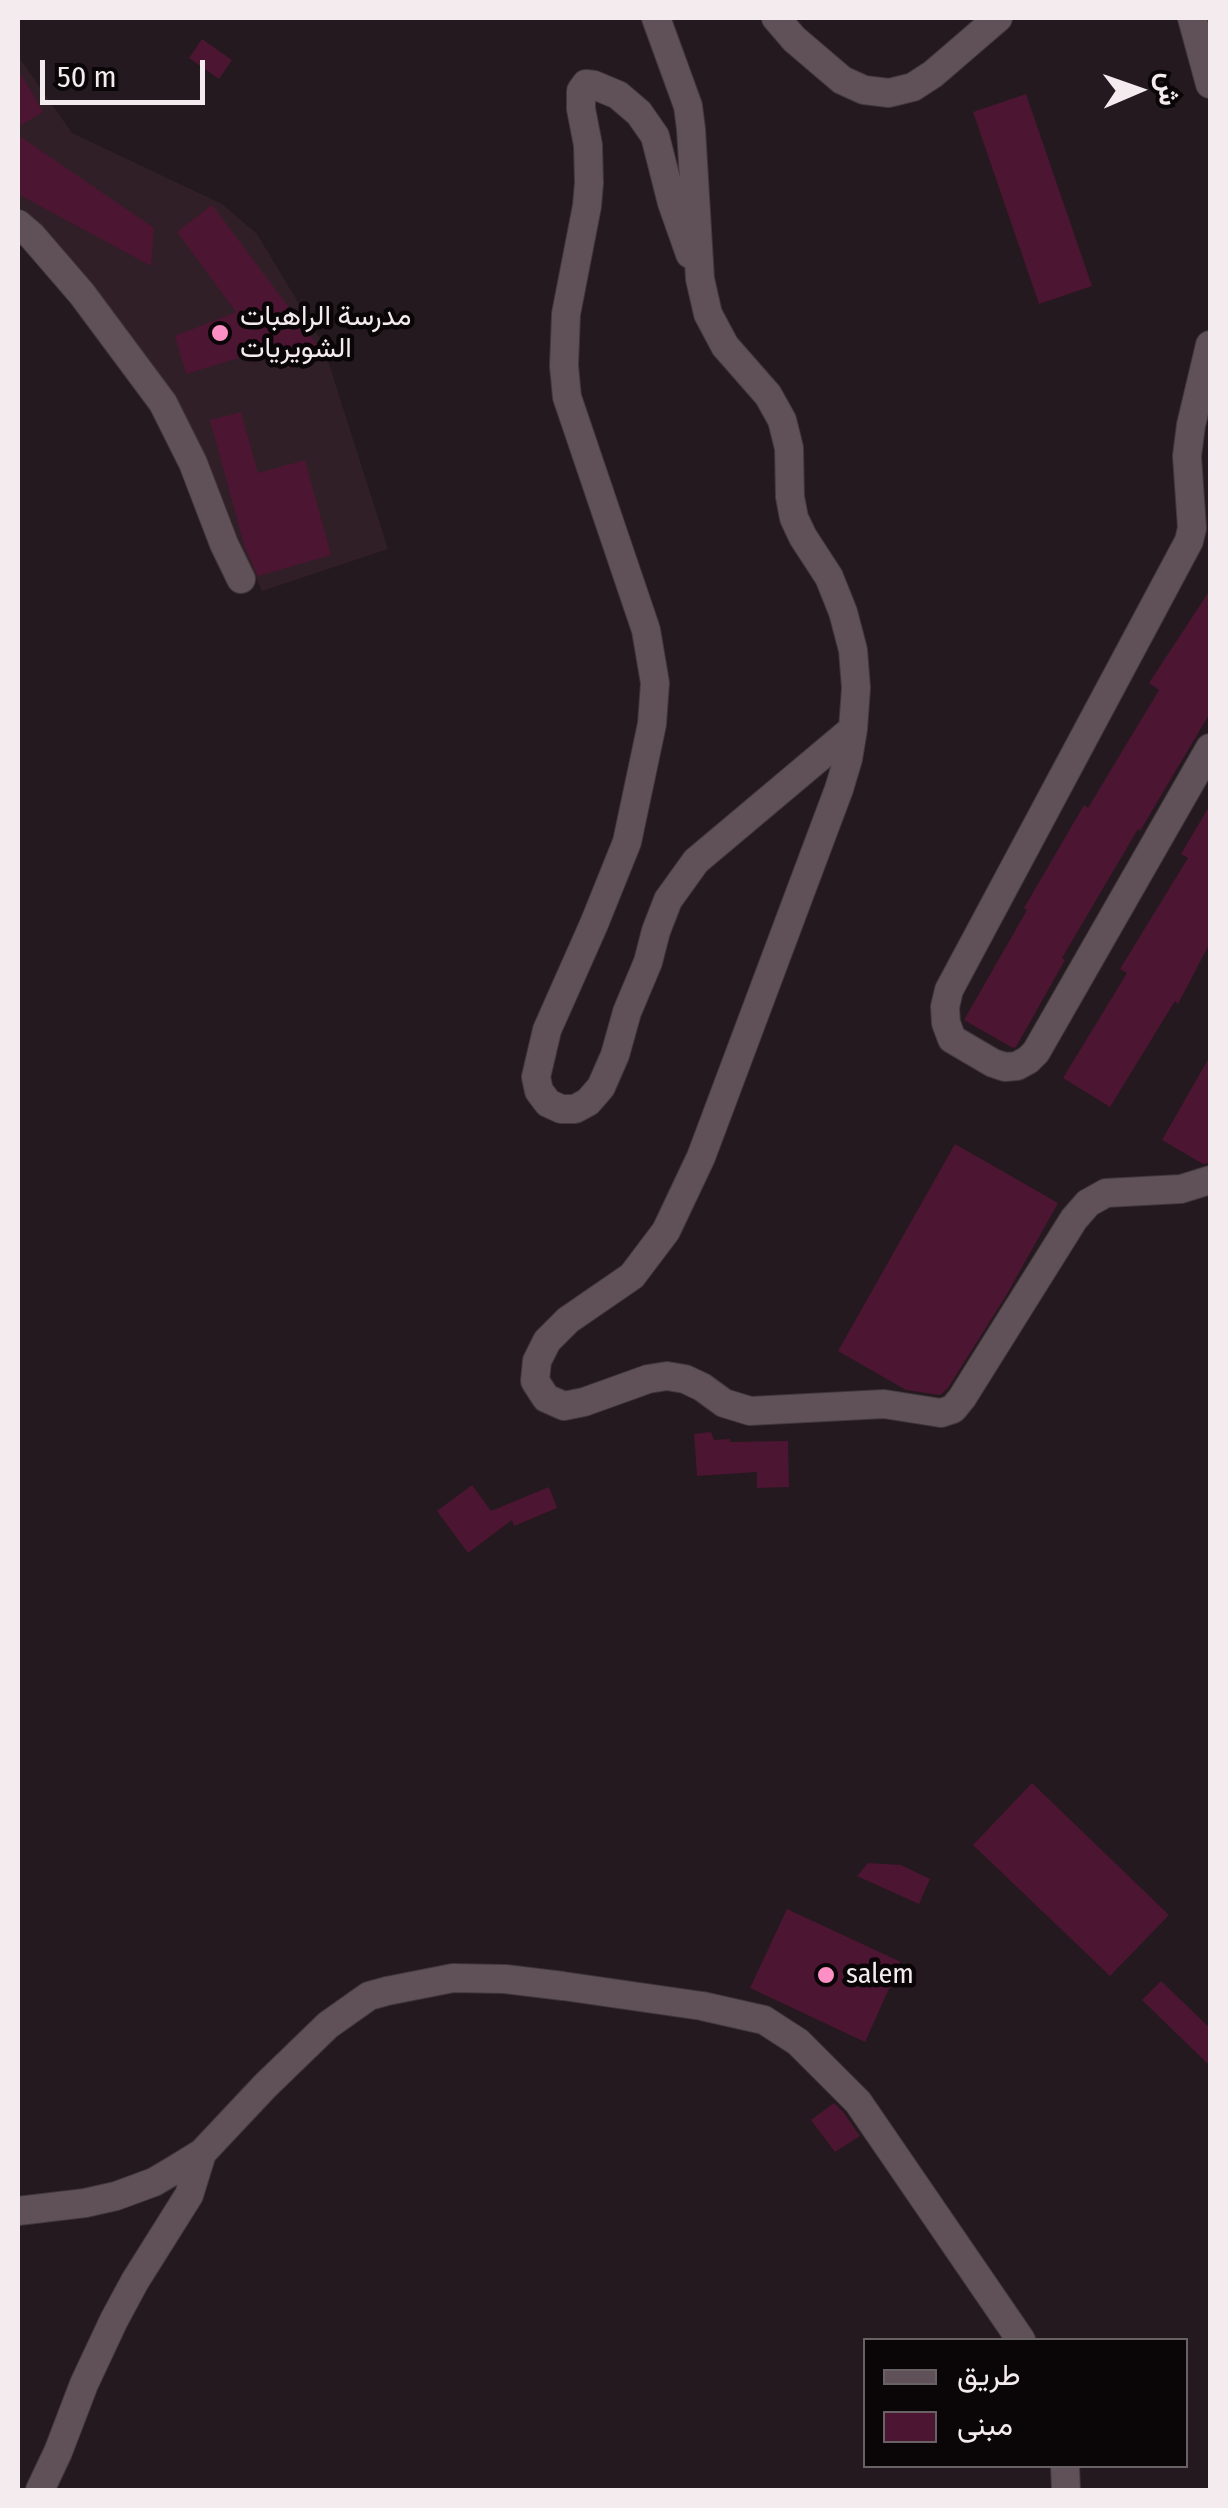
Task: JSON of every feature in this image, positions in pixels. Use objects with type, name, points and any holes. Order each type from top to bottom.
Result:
[{"type":"street","points":[[656,18],[690,118],[700,279]]},
{"type":"street","points":[[776,18],[842,80],[864,90],[888,93],[912,87],[933,74],[998,18]]},
{"type":"street","points":[[1192,18],[1210,84]]},
{"type":"street","points":[[853,728],[696,861],[668,900],[601,1087],[576,1109],[561,1109],[548,1103],[539,1092],[536,1077],[547,1030],[627,842],[649,738],[655,683],[646,630],[566,382],[566,314],[589,183],[581,109],[581,91],[586,84],[618,96],[639,113],[655,136],[708,314],[725,346],[768,394],[782,420],[789,448],[794,518],[829,577],[843,612],[856,688],[853,728],[848,759],[839,789],[701,1157],[666,1231],[632,1276],[568,1320],[547,1341],[537,1360],[535,1381],[546,1398],[564,1406],[666,1376],[685,1379],[724,1403],[750,1411],[884,1404],[940,1413],[953,1409],[1088,1203],[1106,1193],[1181,1189],[1210,1180]]},
{"type":"street","points":[[18,224],[82,294],[163,404],[193,463],[241,579]]},
{"type":"street","points":[[1210,345],[1187,456],[1201,534],[1189,541],[949,990],[946,1023],[952,1039],[1005,1066],[1017,1066],[1036,1052],[1210,748]]},
{"type":"street","points":[[18,2212],[116,2196],[154,2182],[202,2153],[328,2025],[369,1996],[453,1978],[505,1978],[702,2006],[764,2020],[806,2048],[858,2102],[1020,2338]]},
{"type":"street","points":[[40,2490],[114,2320],[189,2195],[202,2153]]},
{"type":"shaded area","name":"مدرسة الراهبات الشويريات","points":[[18,56],[72,133],[222,204],[257,234],[322,342],[388,549],[262,591],[167,393],[18,217]]},
{"type":"building","points":[[202,39],[232,60],[219,79],[189,58]]},
{"type":"building","points":[[18,69],[43,112],[18,127]]},
{"type":"building","points":[[1026,94],[1092,286],[1039,304],[973,112]]},
{"type":"building","points":[[18,135],[154,228],[151,266],[18,194]]},
{"type":"building","points":[[212,205],[318,346],[289,368],[265,350],[186,374],[175,336],[236,312],[177,232]]},
{"type":"building","points":[[241,412],[258,473],[305,460],[331,555],[258,576],[245,548],[210,420]]},
{"type":"building","points":[[1210,590],[1210,713],[1062,958],[1065,960],[1013,1048],[964,1020],[1084,805],[1088,808],[1159,690],[1149,683]]},
{"type":"building","points":[[1210,805],[1210,943],[1178,1004],[1175,1001],[1110,1107],[1063,1078],[1127,973],[1120,969],[1188,858],[1181,854]]},
{"type":"building","points":[[1210,1056],[1210,1163],[1203,1164],[1162,1140]]},
{"type":"building","points":[[955,1144],[1058,1203],[1007,1294],[940,1395],[906,1390],[838,1351]]},
{"type":"building","points":[[711,1432],[714,1440],[730,1442],[788,1441],[789,1487],[757,1488],[757,1472],[697,1476],[694,1434]]},
{"type":"building","points":[[472,1485],[491,1511],[549,1487],[557,1508],[514,1526],[512,1520],[468,1553],[437,1511]]},
{"type":"building","points":[[1032,1783],[1169,1915],[1110,1976],[973,1845]]},
{"type":"building","points":[[868,1863],[901,1865],[930,1879],[919,1904],[857,1876]]},
{"type":"building","name":"salem","points":[[787,1909],[901,1962],[865,2042],[750,1988]]},
{"type":"building","points":[[1161,1981],[1210,2028],[1210,2066],[1142,2000]]},
{"type":"building","points":[[834,2103],[860,2136],[835,2152],[811,2120]]},
{"type":"place","name":"مدرسة الراهبات الشويريات","points":[[220,333]]},
{"type":"place","name":"salem","points":[[826,1975]]}]
